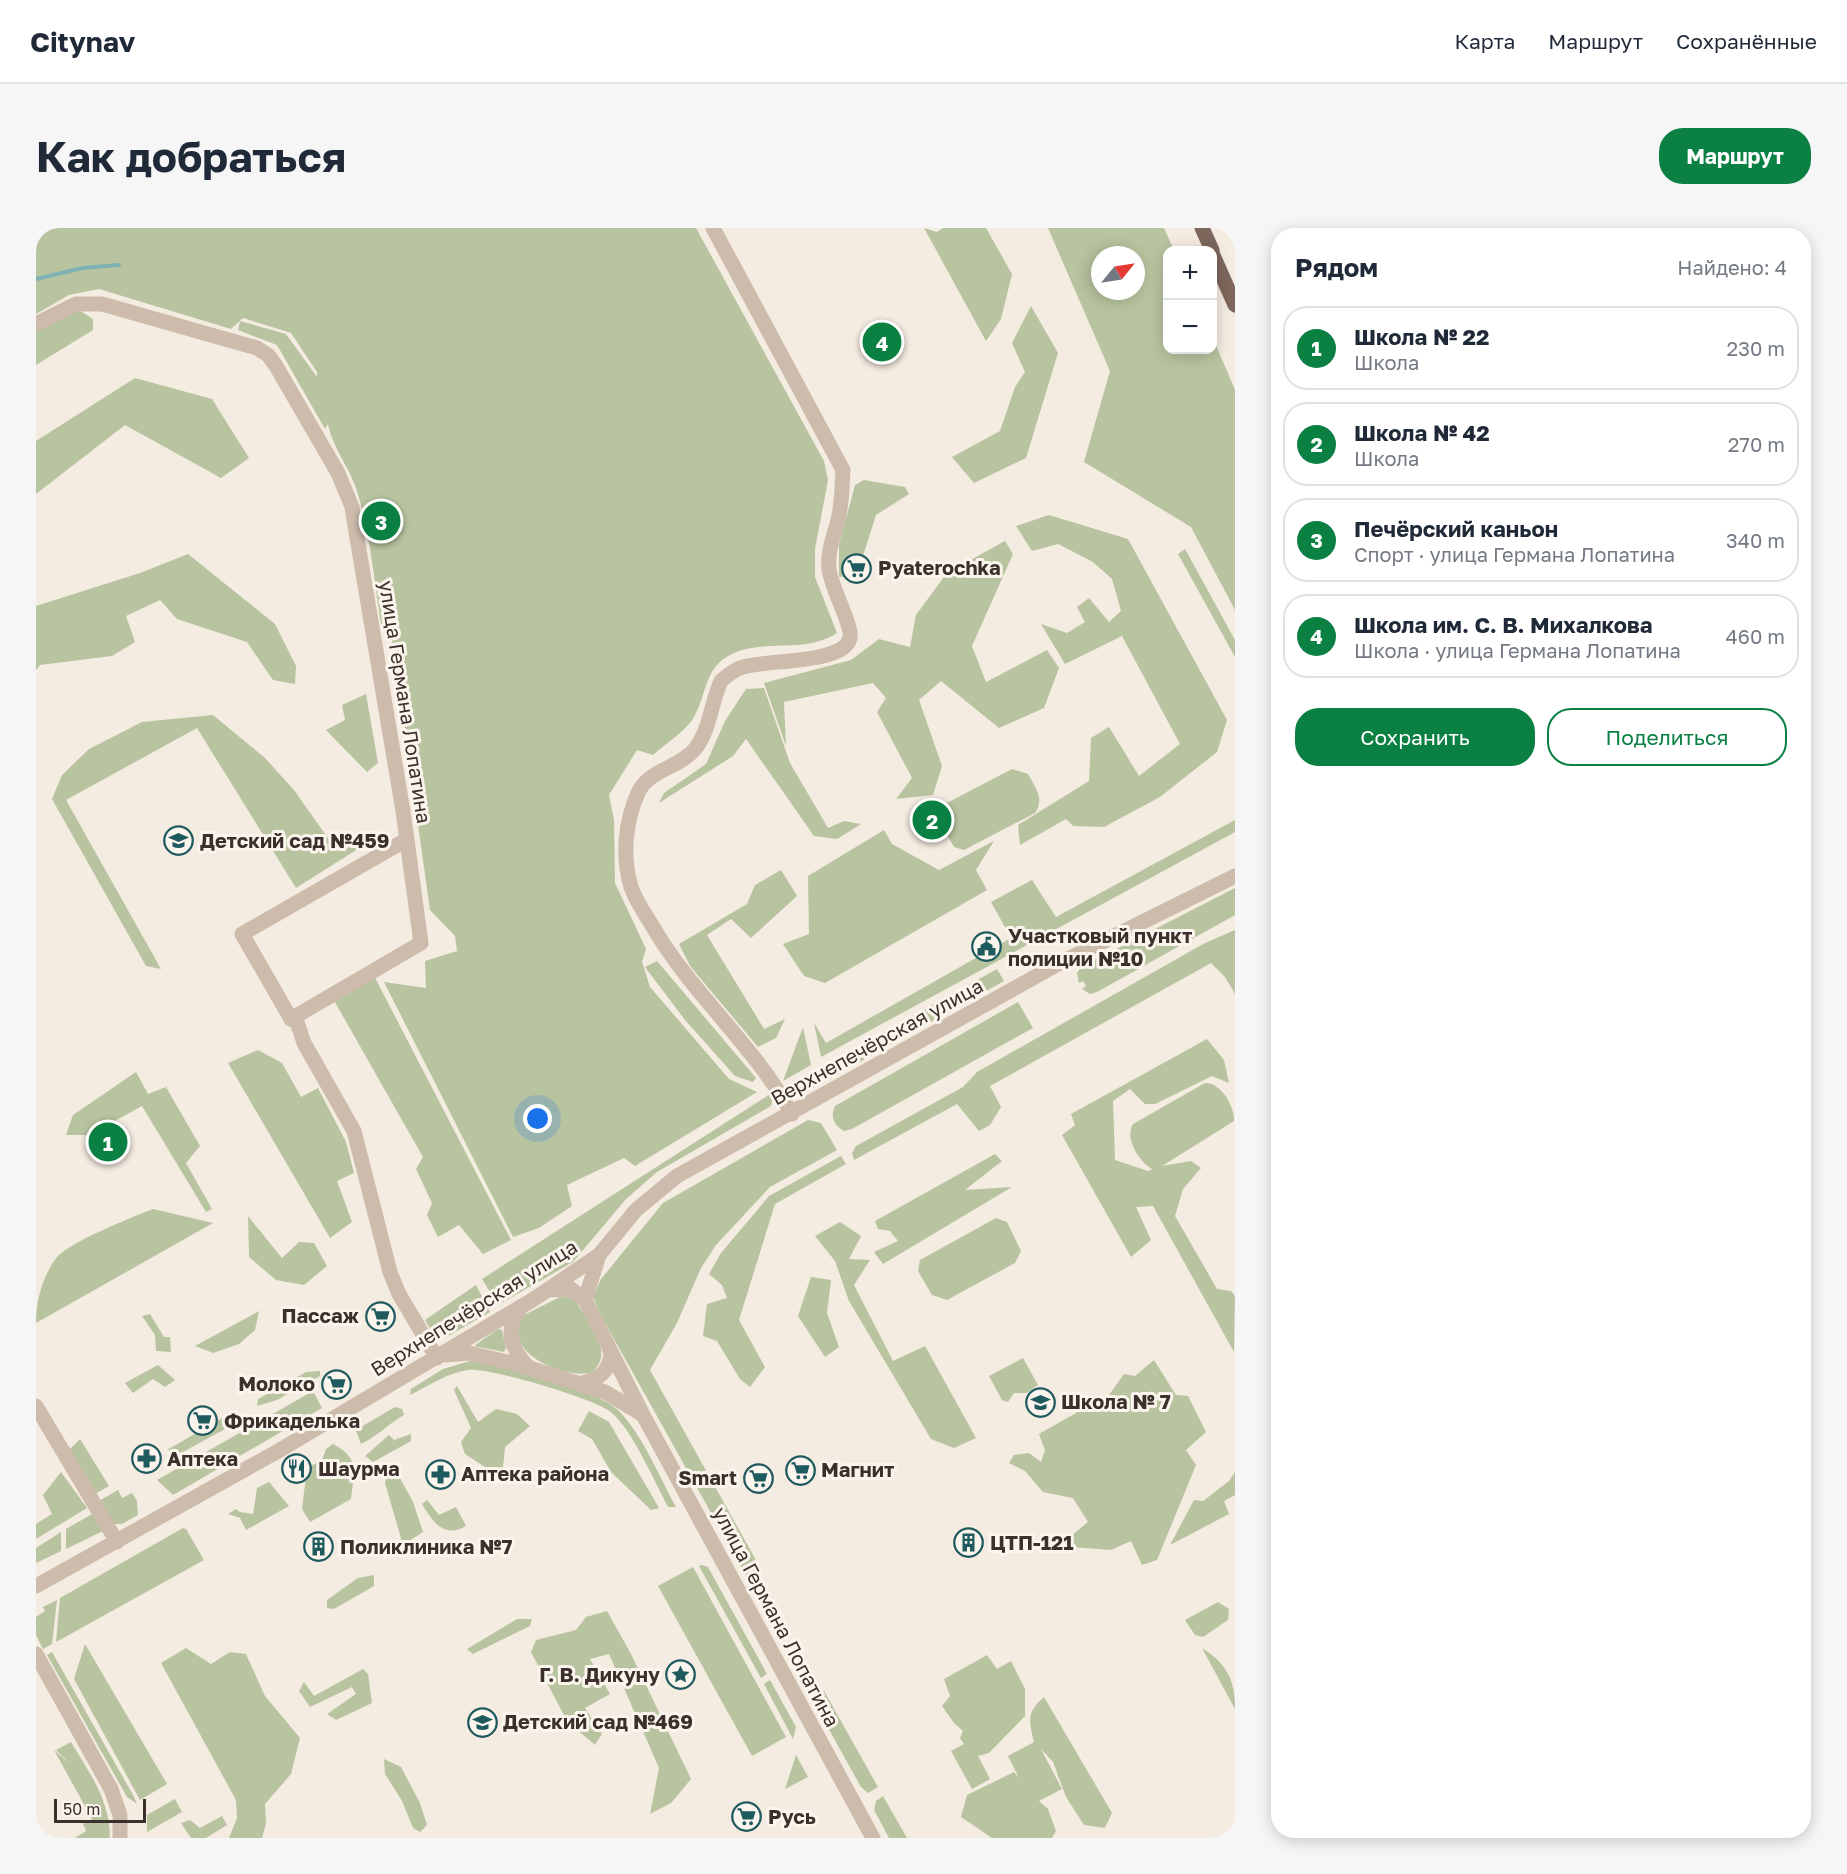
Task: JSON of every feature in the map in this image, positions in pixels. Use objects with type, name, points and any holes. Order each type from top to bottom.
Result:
[{"type":"main road","points":[[1202,228],[1210,246]]},
{"type":"main road","points":[[1217,264],[1235,305]]},
{"type":"street","points":[[713,228],[843,470],[842,496],[830,546],[828,568],[834,592],[850,630],[850,639],[846,647],[825,656],[752,664],[728,674],[721,681],[705,731],[693,750],[646,781],[639,790],[628,826],[626,860],[636,898],[663,944],[763,1068],[792,1114]]},
{"type":"street","name":"улица Германа Лопатина","points":[[36,324],[76,304],[102,304],[257,348],[268,355],[276,366],[338,473],[352,507],[406,840],[242,934],[291,1019],[297,1022],[304,1043],[354,1131],[390,1272],[416,1323],[440,1356]]},
{"type":"street","points":[[291,1019],[421,943],[406,840]]},
{"type":"street","name":"Верхнепечёрская улица","points":[[36,1586],[117,1542],[522,1307],[599,1255],[656,1191],[677,1176],[1060,963],[1235,876]]},
{"type":"street","points":[[548,1290],[571,1289],[585,1300],[599,1255]]},
{"type":"street","name":"улица Германа Лопатина","points":[[585,1300],[643,1415],[873,1838]]},
{"type":"street","points":[[522,1307],[512,1321],[510,1334],[521,1359],[529,1368]]},
{"type":"street","points":[[440,1356],[469,1353],[529,1368],[605,1392],[643,1415]]},
{"type":"street","points":[[579,1384],[602,1375],[609,1367],[611,1353]]},
{"type":"street","points":[[36,1406],[117,1542]]},
{"type":"street","points":[[36,1654],[117,1804],[120,1838]]},
{"type":"green space","points":[[36,228],[696,228],[824,461],[828,480],[815,549],[815,577],[837,633],[813,643],[764,646],[727,656],[713,670],[699,707],[686,727],[653,755],[637,750],[609,795],[614,820],[615,883],[646,949],[642,962],[650,987],[729,1079],[757,1092],[635,1166],[624,1158],[567,1185],[572,1206],[539,1228],[513,1237],[384,982],[426,988],[425,961],[457,951],[455,936],[430,910],[391,633],[388,624],[382,630],[369,543],[357,491],[328,424],[325,429],[277,345],[238,330],[240,321],[286,334],[317,377],[317,372],[291,333],[243,318],[231,329],[99,289],[69,295],[36,314]]},
{"type":"green space","points":[[924,228],[937,232],[943,228],[986,228],[1012,274],[1001,319],[986,341]]},
{"type":"green space","points":[[1048,228],[1164,228],[1172,246],[1163,246],[1163,354],[1217,354],[1217,347],[1235,390],[1235,610],[1191,527],[1084,462],[1110,371]]},
{"type":"green space","points":[[1031,306],[1058,353],[1026,458],[974,483],[952,457],[1000,431],[1015,387],[1025,372],[1012,343]]},
{"type":"green space","points":[[79,310],[93,319],[93,330],[36,365],[36,332],[67,314]]},
{"type":"green space","points":[[135,378],[212,399],[249,458],[221,478],[125,425],[36,494],[36,441]]},
{"type":"green space","points":[[864,480],[905,487],[909,494],[876,515],[863,556],[845,567],[849,576],[839,577],[839,545],[855,485]]},
{"type":"green space","points":[[1049,515],[1128,539],[1227,720],[1217,752],[1160,797],[1104,827],[1073,826],[1066,819],[1020,845],[1018,825],[1089,781],[1091,738],[1109,727],[1139,776],[1180,744],[1122,636],[1065,664],[1041,624],[1067,633],[1085,622],[1077,607],[1089,598],[1109,622],[1121,611],[1112,579],[1093,562],[1058,544],[1032,551],[1016,526]]},
{"type":"green space","points":[[1005,541],[1013,554],[972,646],[986,682],[1047,650],[1059,668],[1044,708],[999,728],[941,681],[919,700],[942,766],[933,795],[896,799],[912,778],[877,712],[886,698],[873,683],[784,702],[786,746],[764,683],[851,660],[879,639],[910,647],[916,615],[947,573]]},
{"type":"green space","points":[[1185,549],[1235,640],[1235,657],[1178,554]]},
{"type":"green space","points":[[188,554],[275,624],[296,666],[295,684],[273,680],[247,642],[177,619],[160,600],[126,616],[135,642],[112,656],[40,665],[36,670],[36,606],[140,573]]},
{"type":"green space","points":[[764,688],[790,763],[828,828],[844,821],[861,824],[837,839],[814,836],[746,739],[733,756],[659,803],[664,793],[706,764],[725,721],[746,689]]},
{"type":"green space","points":[[366,694],[378,763],[367,772],[326,730],[345,720],[342,705]]},
{"type":"green space","points":[[213,715],[265,758],[294,790],[335,848],[361,847],[296,888],[197,728],[66,800],[161,969],[146,966],[52,799],[62,775],[89,749],[142,722]]},
{"type":"green space","points":[[1012,769],[1028,774],[1038,793],[1039,803],[1035,813],[964,850],[954,847],[939,821],[941,806]]},
{"type":"green space","points":[[1235,820],[1235,832],[821,1057],[814,1023],[826,1043],[1011,938],[991,902],[1032,880],[1056,917]]},
{"type":"green space","points":[[884,830],[892,844],[939,870],[994,841],[976,870],[987,890],[825,983],[804,976],[783,944],[809,934],[808,876]]},
{"type":"green space","points":[[781,870],[797,896],[751,938],[731,919],[707,935],[764,1029],[785,1019],[776,1038],[758,1047],[690,966],[679,944],[747,904],[755,885]]},
{"type":"green space","points":[[1235,888],[1235,915],[1097,992],[1090,994],[1082,989],[1086,986],[1083,981],[1079,983],[1077,973],[1081,967]]},
{"type":"green space","points":[[1235,930],[1235,994],[1225,977],[1211,963],[990,1086],[1001,1107],[990,1125],[979,1131],[957,1104],[854,1160],[852,1153],[856,1146],[963,1087],[977,1072],[1205,943]]},
{"type":"green space","points":[[657,961],[756,1078],[753,1082],[735,1076],[685,1020],[645,967]]},
{"type":"green space","points":[[997,969],[1004,981],[824,1082],[819,1068]]},
{"type":"green space","points":[[373,974],[511,1240],[483,1254],[459,1225],[438,1237],[427,1215],[432,1203],[416,1169],[423,1157],[332,997]]},
{"type":"green space","points":[[1018,1002],[1033,1028],[852,1129],[844,1131],[835,1123],[833,1114],[835,1106]]},
{"type":"green space","points":[[803,1027],[811,1065],[783,1081]]},
{"type":"green space","points":[[1207,1039],[1224,1060],[1229,1083],[1212,1076],[1155,1104],[1145,1104],[1130,1089],[1113,1101],[1115,1160],[1148,1171],[1152,1169],[1138,1156],[1132,1143],[1130,1136],[1133,1124],[1205,1083],[1216,1087],[1226,1096],[1234,1115],[1234,1121],[1162,1166],[1191,1161],[1201,1168],[1183,1189],[1175,1216],[1217,1289],[1231,1291],[1235,1296],[1234,1352],[1153,1206],[1136,1207],[1151,1240],[1131,1257],[1062,1135],[1075,1125],[1071,1114]]},
{"type":"green space","points":[[258,1050],[282,1063],[301,1097],[318,1088],[346,1142],[354,1173],[337,1181],[352,1222],[330,1238],[228,1063]]},
{"type":"green space","points":[[814,1071],[819,1085],[807,1091],[794,1093],[784,1087]]},
{"type":"green space","points":[[136,1072],[148,1094],[166,1087],[200,1146],[186,1163],[212,1209],[206,1212],[142,1106],[89,1135],[66,1135],[73,1115]]},
{"type":"green space","points":[[775,1091],[771,1106],[657,1172],[626,1199],[573,1262],[498,1305],[482,1279]]},
{"type":"green space","points":[[808,1120],[821,1123],[837,1150],[770,1187],[716,1245],[701,1268],[677,1323],[650,1370],[757,1562],[758,1576],[774,1609],[758,1597],[600,1314],[593,1297],[601,1279],[663,1203]]},
{"type":"green space","points":[[995,1154],[1002,1161],[965,1190],[1012,1187],[883,1264],[874,1252],[898,1241],[890,1231],[878,1229],[875,1221]]},
{"type":"green space","points":[[841,1156],[846,1164],[775,1204],[739,1320],[765,1367],[750,1387],[740,1379],[717,1341],[703,1336],[707,1304],[727,1298],[722,1285],[709,1274],[721,1253],[769,1196]]},
{"type":"green space","points":[[153,1209],[213,1223],[36,1323],[41,1288],[57,1257],[88,1237]]},
{"type":"green space","points":[[248,1216],[282,1258],[299,1242],[314,1243],[327,1266],[304,1285],[276,1280],[249,1257]]},
{"type":"green space","points":[[996,1218],[1007,1222],[1021,1251],[1015,1263],[947,1300],[932,1295],[918,1271],[920,1260]]},
{"type":"green space","points":[[840,1222],[861,1236],[849,1259],[870,1260],[854,1285],[893,1361],[925,1346],[976,1438],[954,1448],[931,1439],[849,1301],[835,1261],[815,1236]]},
{"type":"green space","points":[[811,1277],[831,1280],[827,1313],[839,1347],[825,1357],[798,1316]]},
{"type":"green space","points":[[476,1285],[490,1312],[445,1338],[435,1337],[425,1320]]},
{"type":"green space","points":[[562,1296],[573,1298],[598,1339],[601,1357],[598,1366],[590,1373],[550,1367],[526,1351],[520,1340],[518,1328],[524,1315]]},
{"type":"green space","points":[[259,1311],[255,1330],[239,1344],[213,1353],[195,1346]]},
{"type":"green space","points":[[150,1314],[164,1337],[170,1337],[171,1352],[156,1351],[155,1335],[142,1316]]},
{"type":"green space","points":[[498,1329],[502,1330],[506,1348],[504,1352],[474,1346]]},
{"type":"green space","points":[[1023,1358],[1038,1385],[1027,1393],[1014,1393],[1008,1402],[1002,1400],[989,1376]]},
{"type":"green space","points":[[1154,1360],[1176,1395],[1188,1396],[1206,1432],[1186,1450],[1196,1465],[1157,1560],[1142,1565],[1131,1541],[1111,1550],[1072,1547],[1071,1536],[1088,1522],[1073,1498],[1043,1492],[1025,1471],[1009,1463],[1014,1455],[1029,1453],[1041,1462],[1045,1450],[1039,1434],[1097,1401],[1104,1402],[1124,1374],[1135,1376]]},
{"type":"green space","points":[[470,1361],[549,1379],[609,1404],[629,1422],[651,1458],[676,1507],[668,1507],[643,1457],[620,1421],[612,1413],[586,1400],[565,1392],[479,1370],[468,1370],[445,1377],[410,1395],[411,1389],[443,1369]]},
{"type":"green space","points":[[158,1365],[175,1380],[165,1387],[153,1379],[133,1393],[125,1383]]},
{"type":"green space","points":[[320,1371],[320,1376],[277,1400],[257,1406],[258,1399],[306,1372]]},
{"type":"green space","points":[[457,1386],[478,1422],[496,1409],[517,1414],[530,1426],[505,1447],[502,1478],[465,1454],[461,1442],[471,1428],[454,1390]]},
{"type":"green space","points":[[313,1391],[322,1408],[173,1495],[157,1480]]},
{"type":"green space","points":[[395,1407],[402,1409],[404,1415],[361,1444],[356,1430]]},
{"type":"green space","points":[[589,1411],[609,1422],[659,1508],[651,1510],[611,1472],[592,1439],[578,1431]]},
{"type":"green space","points":[[231,1413],[236,1423],[181,1453],[167,1450]]},
{"type":"green space","points":[[411,1434],[411,1441],[373,1462],[365,1456],[389,1435],[394,1440]]},
{"type":"green space","points":[[80,1439],[109,1486],[93,1495],[69,1450]]},
{"type":"green space","points":[[333,1444],[348,1455],[354,1467],[351,1499],[310,1522],[302,1509],[307,1468],[322,1460],[326,1449]]},
{"type":"green space","points":[[394,1467],[413,1502],[423,1532],[403,1545],[385,1483],[387,1472]]},
{"type":"green space","points":[[61,1472],[87,1508],[36,1539],[36,1524],[52,1514],[43,1495]]},
{"type":"green space","points":[[1235,1472],[1235,1495],[1224,1501],[1229,1514],[1170,1545],[1194,1500],[1203,1501],[1229,1481]]},
{"type":"green space","points":[[269,1482],[289,1506],[246,1530],[240,1518],[228,1514],[236,1509],[253,1514],[257,1488]]},
{"type":"green space","points":[[118,1490],[122,1498],[132,1493],[137,1501],[138,1515],[122,1524],[112,1524],[97,1502]]},
{"type":"green space","points":[[427,1500],[439,1515],[456,1507],[466,1526],[451,1531],[440,1527],[422,1504]]},
{"type":"green space","points":[[94,1513],[103,1531],[66,1549],[66,1529]]},
{"type":"green space","points":[[183,1528],[186,1529],[204,1560],[56,1642],[60,1598]]},
{"type":"green space","points":[[61,1532],[61,1551],[36,1563],[36,1548]]},
{"type":"green space","points":[[699,1566],[708,1567],[767,1674],[761,1678]]},
{"type":"green space","points":[[693,1567],[786,1737],[752,1756],[658,1586]]},
{"type":"green space","points":[[374,1575],[374,1586],[334,1609],[327,1608],[327,1600],[358,1578]]},
{"type":"green space","points":[[57,1600],[52,1644],[43,1649],[36,1635],[36,1617],[45,1611],[43,1607]]},
{"type":"green space","points":[[1218,1602],[1229,1609],[1228,1620],[1203,1637],[1195,1635],[1185,1620]]},
{"type":"green space","points":[[607,1611],[631,1654],[691,1779],[671,1803],[650,1814],[659,1768],[609,1654],[590,1659],[610,1694],[585,1708],[602,1734],[595,1745],[567,1721],[531,1652],[536,1640],[576,1630],[586,1617]]},
{"type":"green space","points":[[517,1619],[532,1619],[530,1626],[473,1654],[467,1649]]},
{"type":"green space","points":[[85,1644],[167,1784],[140,1800],[74,1679]]},
{"type":"green space","points":[[186,1648],[211,1664],[230,1652],[246,1654],[265,1696],[300,1738],[291,1774],[265,1804],[266,1824],[262,1838],[229,1838],[237,1818],[236,1800],[161,1663]]},
{"type":"green space","points":[[1202,1648],[1218,1660],[1228,1674],[1235,1699],[1235,1709]]},
{"type":"green space","points":[[52,1652],[137,1804],[127,1797],[47,1655]]},
{"type":"green space","points":[[987,1655],[997,1669],[1011,1661],[1025,1689],[1025,1716],[989,1753],[978,1756],[990,1779],[972,1789],[951,1751],[964,1744],[960,1738],[963,1731],[942,1706],[950,1696],[944,1679]]},
{"type":"green space","points":[[363,1669],[368,1674],[372,1703],[336,1720],[327,1714],[356,1694],[352,1687],[310,1707],[299,1691],[304,1682],[314,1696]]},
{"type":"green space","points":[[770,1680],[796,1727],[793,1739],[764,1684]]},
{"type":"green space","points":[[824,1691],[878,1787],[868,1793],[861,1787],[817,1708],[817,1698]]},
{"type":"green space","points":[[1044,1697],[1112,1813],[1105,1828],[1084,1825],[1066,1797],[1053,1762],[1041,1749],[1062,1789],[1039,1801],[1048,1809],[1056,1831],[1052,1838],[992,1838],[961,1817],[967,1795],[1014,1772],[1019,1778],[1008,1756],[1034,1742],[1030,1718],[1038,1702]]},
{"type":"green space","points":[[71,1742],[103,1799],[107,1811],[110,1838],[75,1838],[86,1831],[83,1824],[92,1819],[54,1750],[70,1764],[56,1750]]},
{"type":"green space","points":[[796,1755],[808,1777],[785,1789]]},
{"type":"green space","points":[[384,1759],[401,1767],[420,1803],[427,1825],[420,1832],[413,1828],[402,1801],[385,1774]]},
{"type":"green space","points":[[883,1796],[907,1838],[889,1838],[874,1810],[876,1801]]},
{"type":"green space","points":[[175,1799],[182,1812],[147,1832],[147,1815]]},
{"type":"green space","points":[[222,1816],[227,1825],[206,1838],[191,1838],[181,1823],[190,1820],[200,1828]]},
{"type":"waterway","points":[[36,279],[83,268],[119,265]]},
{"type":"place","name":"Школа им. С. В. Михалкова","points":[[882,342]]},
{"type":"place","name":"Печёрский каньон","points":[[381,521]]},
{"type":"place","name":"Pyaterochka","points":[[857,568]]},
{"type":"place","name":"Школа № 42","points":[[932,820]]},
{"type":"place","name":"Детский сад №459","points":[[179,841]]},
{"type":"place","name":"Участковый пункт полиции №10","points":[[987,947]]},
{"type":"place","name":"Школа № 22","points":[[108,1142]]},
{"type":"place","name":"Пассаж","points":[[380,1316]]},
{"type":"place","name":"Молоко","points":[[336,1384]]},
{"type":"place","name":"Школа № 7","points":[[1040,1402]]},
{"type":"place","name":"Фрикаделька","points":[[203,1421]]},
{"type":"place","name":"Аптека","points":[[146,1459]]},
{"type":"place","name":"Шаурма","points":[[297,1469]]},
{"type":"place","name":"Магнит","points":[[800,1470]]},
{"type":"place","name":"Аптека района","points":[[440,1474]]},
{"type":"place","name":"Smart","points":[[758,1478]]},
{"type":"place","name":"ЦТП-121","points":[[969,1543]]},
{"type":"place","name":"Поликлиника №7","points":[[319,1547]]},
{"type":"place","name":"Г. В. Дикуну","points":[[681,1675]]},
{"type":"place","name":"Детский сад №469","points":[[482,1722]]},
{"type":"place","name":"Русь","points":[[747,1817]]}]
